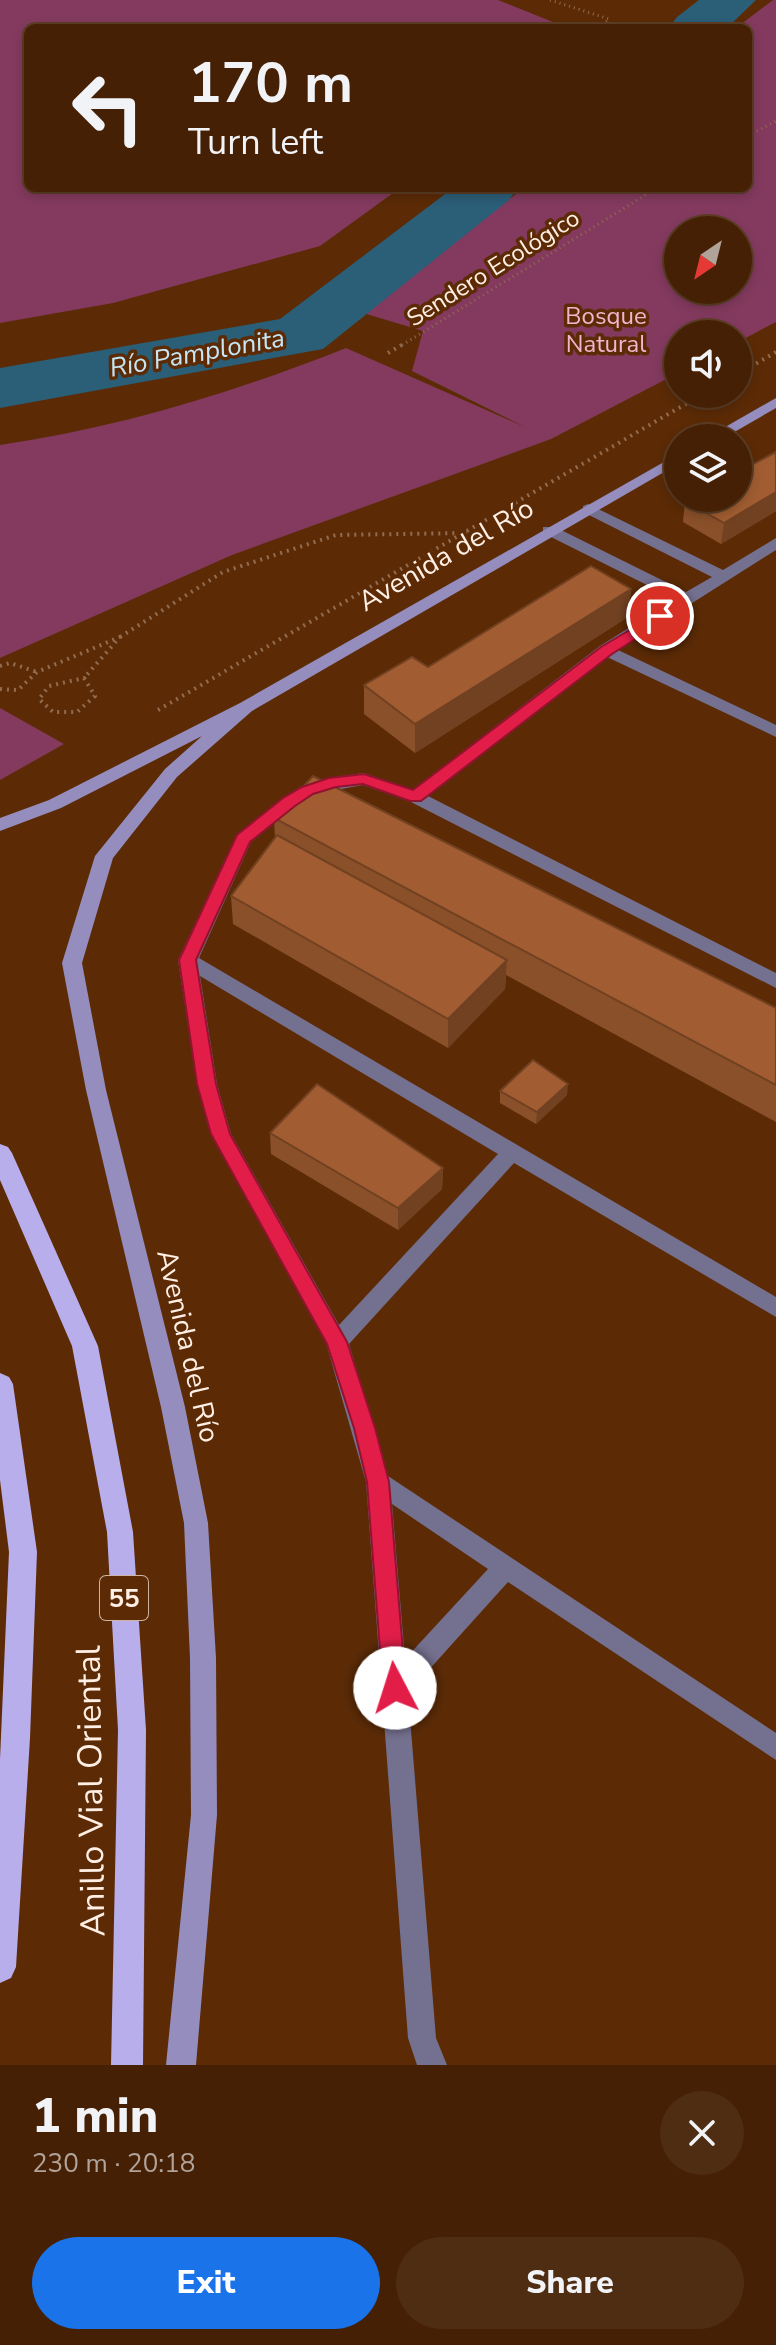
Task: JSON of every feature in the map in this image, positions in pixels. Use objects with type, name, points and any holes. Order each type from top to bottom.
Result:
[{"type":"highway","name":"Anillo Vial Oriental","points":[[0,1153],[85,1346],[120,1532],[132,1730],[127,2065]]},
{"type":"highway","points":[[0,1384],[23,1552],[16,1738],[0,1967]]},
{"type":"main road","points":[[738,424],[776,402]]},
{"type":"main road","name":"Avenida del Río","points":[[0,825],[55,804],[246,707],[664,466]]},
{"type":"main road","name":"Avenida del Río","points":[[181,2065],[204,1815],[203,1658],[196,1523],[173,1407],[96,1090],[72,963],[104,856],[171,773],[246,707]]},
{"type":"street","points":[[588,509],[723,576]]},
{"type":"street","points":[[549,530],[687,599]]},
{"type":"street","points":[[415,797],[606,650],[776,543]]},
{"type":"street","points":[[606,650],[776,732]]},
{"type":"street","points":[[432,2065],[422,2038],[378,1482],[337,1342],[221,1134],[207,1084],[188,960],[243,839],[308,790],[334,782],[364,779],[415,797],[776,981]]},
{"type":"street","points":[[188,960],[776,1308]]},
{"type":"street","points":[[337,1342],[513,1151]]},
{"type":"street","points":[[378,1482],[776,1748]]},
{"type":"street","points":[[395,1688],[506,1567]]},
{"type":"path","points":[[550,0],[609,19],[604,24]]},
{"type":"path","points":[[752,134],[776,121]]},
{"type":"path","name":"Sendero Ecológico","points":[[388,353],[650,192]]},
{"type":"path","points":[[752,366],[776,352]]},
{"type":"path","points":[[153,713],[679,408]]},
{"type":"path","points":[[0,689],[18,690],[37,672],[120,637],[223,572],[336,535],[468,533]]},
{"type":"path","points":[[84,678],[95,696],[77,712],[53,712],[39,699],[49,686],[84,678],[120,637]]},
{"type":"path","points":[[0,666],[10,663],[37,672]]},
{"type":"green space","points":[[0,0],[498,0],[558,24],[24,24],[24,192],[394,192],[320,246],[113,303],[0,323]]},
{"type":"green space","name":"Bosque Natural","points":[[776,0],[776,322],[752,335],[752,320],[664,320],[664,380],[551,439],[232,555],[0,658],[0,445],[88,429],[176,407],[346,348],[525,427],[412,371],[423,331],[360,312],[519,192],[752,192],[752,24],[741,24]]},
{"type":"green space","points":[[0,708],[64,744],[0,780]]},
{"type":"building","points":[[776,452],[776,492],[752,506],[752,465]]},
{"type":"building","points":[[704,512],[742,512],[724,523]]},
{"type":"building","points":[[591,566],[631,589],[415,724],[364,685],[412,657],[428,667]]},
{"type":"building","points":[[313,776],[776,1008],[776,1085],[274,818]]},
{"type":"building","points":[[277,835],[507,960],[448,1019],[231,896]]},
{"type":"building","points":[[533,1060],[568,1084],[537,1112],[500,1091]]},
{"type":"building","points":[[317,1084],[443,1168],[398,1208],[270,1133]]},
{"type":"waterway","name":"Río Pamplonita","points":[[700,24],[731,0]]},
{"type":"waterway","name":"Río Pamplonita","points":[[0,388],[300,335],[484,192]]},
{"type":"route","points":[[395,1688],[378,1482],[364,1428],[337,1342],[221,1134],[207,1084],[188,960],[243,839],[289,802],[308,790],[334,782],[364,779],[415,797],[606,650],[660,616]]}]
